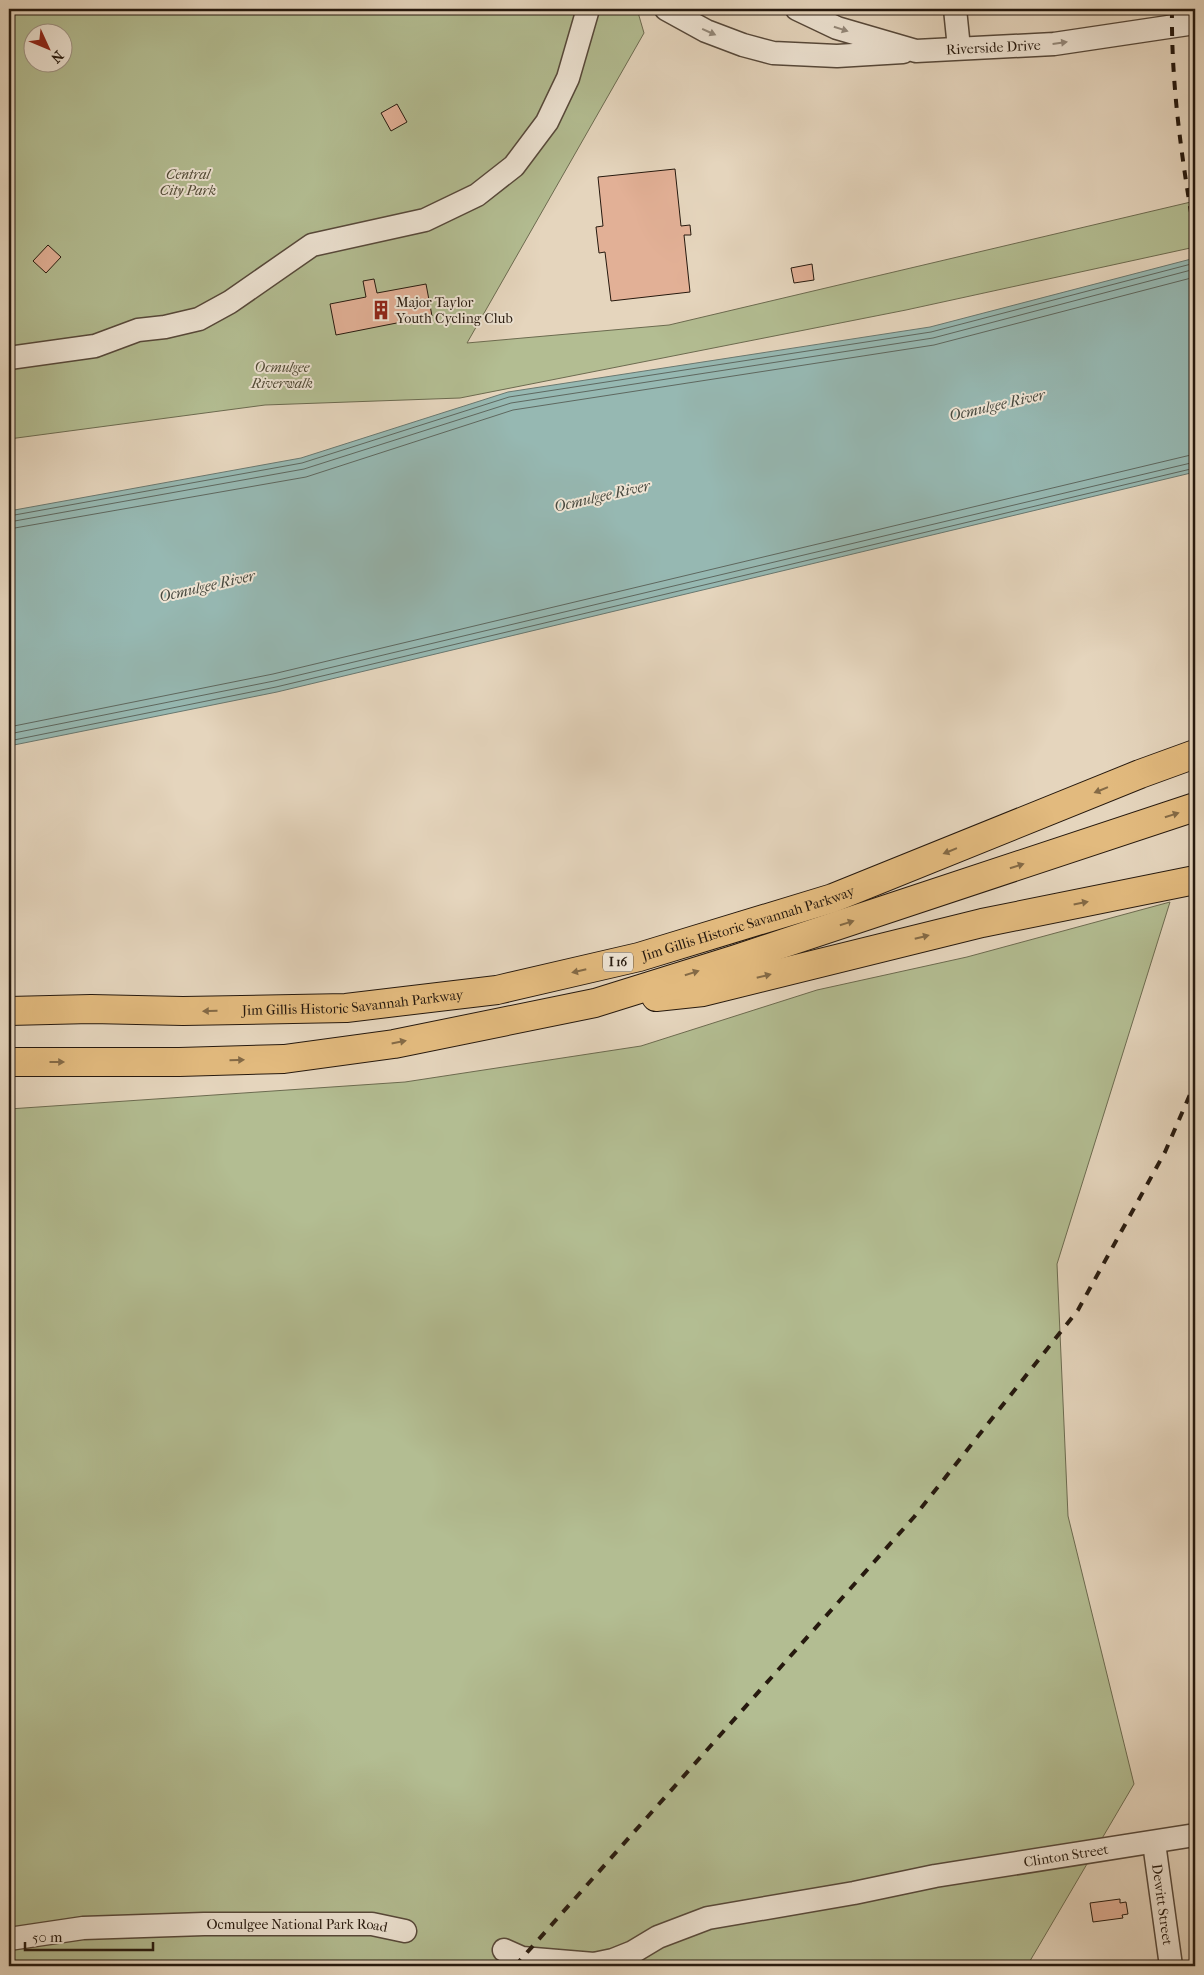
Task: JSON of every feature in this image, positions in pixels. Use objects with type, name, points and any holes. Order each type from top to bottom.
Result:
[{"type":"highway","points":[[1140,774],[1195,743]]},
{"type":"highway","name":"Jim Gillis Historic Savannah Parkway","points":[[9,1011],[91,1009],[184,1011],[346,1008],[497,990],[639,957],[833,898],[1140,774],[1195,754]]},
{"type":"highway","name":"Jim Gillis Historic Savannah Parkway","points":[[9,1062],[179,1062],[284,1059],[394,1044],[595,1003],[772,948],[1195,807]]},
{"type":"highway","points":[[595,1003],[703,992],[982,923],[1195,880]]},
{"type":"street","points":[[9,358],[95,346],[138,330],[165,327],[199,319],[230,302],[312,245],[425,220],[477,195],[514,166],[547,122],[568,78],[588,9]]},
{"type":"street","points":[[666,9],[706,31],[743,45],[774,53],[836,56],[881,55],[916,50]]},
{"type":"street","name":"Riverside Drive","points":[[797,9],[837,28],[916,50],[1054,44],[1195,23]]},
{"type":"street","points":[[955,9],[959,48]]},
{"type":"street","name":"Clinton Street","points":[[504,1950],[522,1958],[594,1964],[613,1960],[633,1952],[658,1937],[708,1918],[854,1893],[935,1876],[1154,1843],[1195,1835]]},
{"type":"street","name":"Dewitt Street","points":[[1154,1843],[1171,1966]]},
{"type":"street","name":"Ocmulgee National Park Road","points":[[9,1939],[82,1928],[204,1924],[372,1924],[405,1931]]},
{"type":"green space","name":"Central City Park","points":[[9,9],[637,9],[644,33],[467,343],[669,325],[1195,201],[1195,247],[906,310],[460,398],[265,405],[9,439]]},
{"type":"green space","points":[[1170,902],[1057,1264],[1068,1516],[1134,1784],[1027,1966],[9,1966],[9,1109],[405,1082],[641,1046],[817,990],[967,957]]},
{"type":"water","name":"Ocmulgee River","points":[[1195,258],[1195,472],[277,692],[9,746],[9,511],[301,458],[508,392],[930,327]]},
{"type":"building","points":[[397,104],[407,122],[391,131],[381,113]]},
{"type":"building","points":[[675,169],[681,226],[690,225],[691,235],[684,235],[690,292],[611,301],[605,252],[599,253],[596,227],[603,226],[598,177]]},
{"type":"building","points":[[48,245],[61,257],[46,273],[33,261]]},
{"type":"building","points":[[812,264],[814,280],[794,283],[791,268]]},
{"type":"building","name":"Major Taylor Youth Cycling Club","points":[[374,279],[377,293],[426,284],[432,316],[336,335],[330,304],[366,297],[363,281]]},
{"type":"building","points":[[1120,1899],[1120,1903],[1126,1902],[1128,1914],[1122,1915],[1123,1918],[1093,1922],[1090,1903]]},
{"type":"railway","points":[[1172,9],[1175,94],[1195,236]]},
{"type":"railway","points":[[515,1966],[914,1517],[1078,1310],[1165,1152],[1195,1083]]},
{"type":"place","name":"Major Taylor Youth Cycling Club","points":[[381,310]]},
{"type":"park label","name":"Ocmulgee Riverwalk","points":[[282,376]]}]
